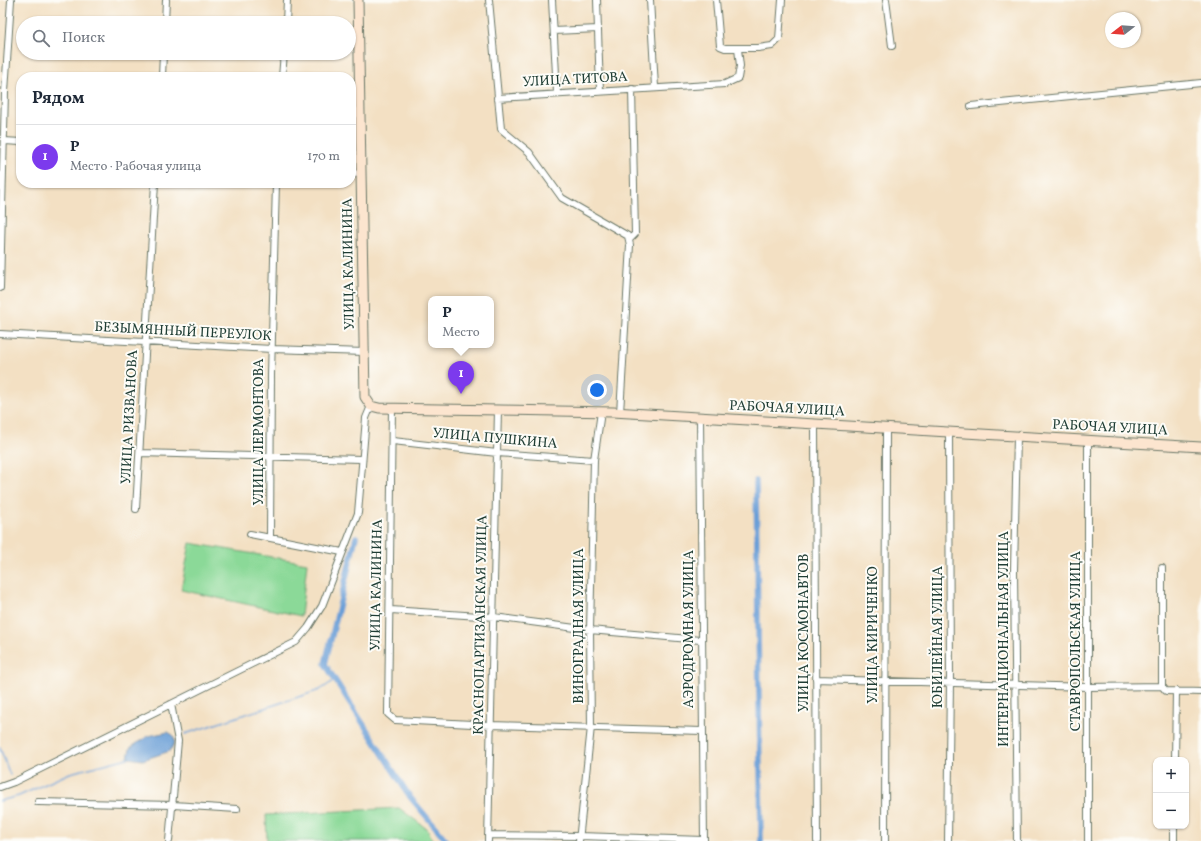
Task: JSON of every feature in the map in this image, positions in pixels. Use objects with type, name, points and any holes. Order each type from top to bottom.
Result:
[{"type":"street","points":[[0,288],[4,92],[11,0]]},
{"type":"street","points":[[165,16],[166,0]]},
{"type":"street","points":[[286,16],[287,0]]},
{"type":"street","name":"УЛИЦА КАЛИНИНА","points":[[358,0],[356,173],[365,352],[365,397],[371,406]]},
{"type":"street","points":[[489,0],[500,129],[529,152],[562,198],[628,236],[629,242],[620,413]]},
{"type":"street","points":[[552,0],[557,93]]},
{"type":"street","points":[[597,0],[600,91]]},
{"type":"street","points":[[650,0],[655,87]]},
{"type":"street","points":[[716,0],[720,46],[738,49],[772,46],[779,39],[782,0]]},
{"type":"street","points":[[886,0],[892,46]]},
{"type":"street","points":[[554,31],[598,29]]},
{"type":"street","name":"УЛИЦА ТИТОВА","points":[[497,98],[557,93],[725,84],[738,78],[740,66],[738,49]]},
{"type":"street","points":[[162,72],[163,60]]},
{"type":"street","points":[[282,72],[283,60]]},
{"type":"street","points":[[971,106],[1201,83]]},
{"type":"street","points":[[629,242],[635,234],[632,89]]},
{"type":"street","points":[[4,141],[16,142]]},
{"type":"street","name":"УЛИЦА РИЗВАНОВА","points":[[136,509],[155,188]]},
{"type":"street","name":"УЛИЦА ЛЕРМОНТОВА","points":[[270,538],[276,188]]},
{"type":"street","name":"БЕЗЫМЯННЫЙ ПЕРЕУЛОК","points":[[0,334],[272,349],[365,352]]},
{"type":"street","points":[[0,787],[14,782],[296,642],[308,628],[322,606],[358,513],[361,459],[366,418],[371,406]]},
{"type":"street","name":"РАБОЧАЯ УЛИЦА","points":[[371,406],[379,408],[601,412],[1201,447]]},
{"type":"street","name":"УЛИЦА КАЛИНИНА","points":[[392,408],[391,610],[388,714],[395,720],[491,725]]},
{"type":"street","name":"КРАСНОПАРТИЗАНСКАЯ УЛИЦА","points":[[488,838],[498,410]]},
{"type":"street","name":"ВИНОГРАДНАЯ УЛИЦА","points":[[579,838],[591,727],[590,630],[594,460],[601,412]]},
{"type":"street","name":"АЭРОДРОМНАЯ УЛИЦА","points":[[700,418],[700,640],[704,840]]},
{"type":"street","name":"УЛИЦА КОСМОНАВТОВ","points":[[815,424],[817,841]]},
{"type":"street","name":"УЛИЦА КИРИЧЕНКО","points":[[885,841],[884,681],[886,428]]},
{"type":"street","name":"ЮБИЛЕЙНАЯ УЛИЦА","points":[[948,841],[950,683],[949,432]]},
{"type":"street","name":"ИНТЕРНАЦИОНАЛЬНАЯ УЛИЦА","points":[[1017,436],[1014,571],[1017,841]]},
{"type":"street","name":"СТАВРОПОЛЬСКАЯ УЛИЦА","points":[[1088,440],[1088,841]]},
{"type":"street","name":"УЛИЦА ПУШКИНА","points":[[393,441],[497,453],[594,460]]},
{"type":"street","points":[[140,453],[361,459]]},
{"type":"street","points":[[250,534],[342,552]]},
{"type":"street","points":[[1162,568],[1162,686],[1166,691],[1201,692]]},
{"type":"street","points":[[391,610],[494,617],[590,630],[700,640]]},
{"type":"street","points":[[816,679],[1088,687],[1162,686]]},
{"type":"street","points":[[1175,757],[1176,691]]},
{"type":"street","points":[[169,841],[178,741],[171,704]]},
{"type":"street","points":[[491,725],[702,731]]},
{"type":"street","points":[[38,802],[173,805],[237,809]]},
{"type":"street","points":[[1174,829],[1174,841]]},
{"type":"street","points":[[488,838],[704,840]]},
{"type":"green space","points":[[190,543],[307,563],[301,616],[181,590]]},
{"type":"green space","points":[[399,808],[427,829],[433,841],[267,841],[266,815]]},
{"type":"water","points":[[168,732],[173,735],[175,742],[170,751],[143,760],[128,758],[130,748],[148,736]]},
{"type":"waterway","points":[[756,481],[761,841]]},
{"type":"waterway","points":[[356,537],[325,664],[410,797],[447,841]]},
{"type":"waterway","points":[[185,734],[320,690],[335,680]]},
{"type":"waterway","points":[[0,748],[10,775]]},
{"type":"waterway","points":[[0,801],[19,796],[70,773],[128,758]]},
{"type":"place","name":"Р","points":[[461,394]]}]
